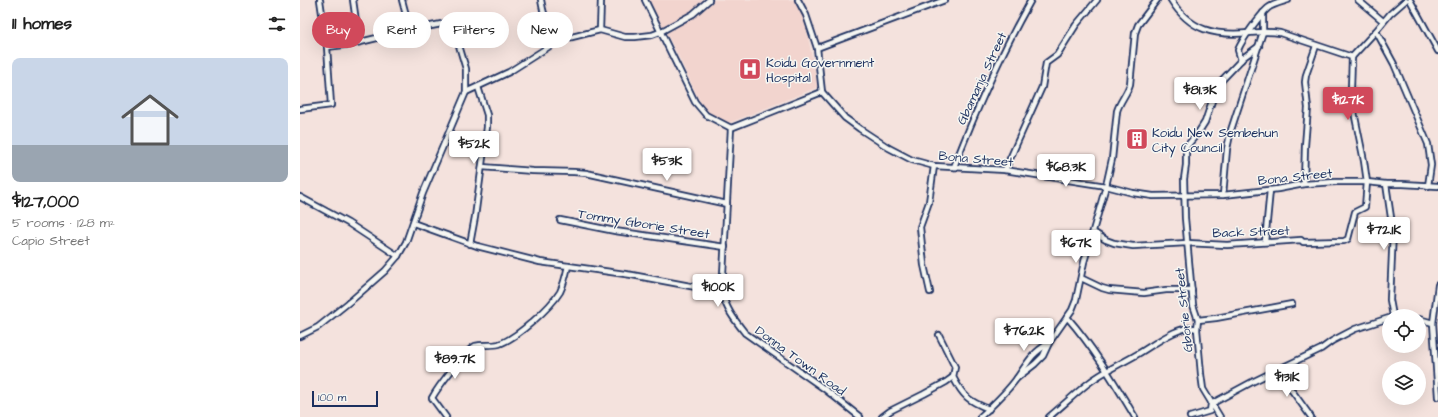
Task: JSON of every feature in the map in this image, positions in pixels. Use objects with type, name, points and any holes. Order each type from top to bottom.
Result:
[{"type":"street","points":[[320,0],[322,12]]},
{"type":"street","points":[[353,0],[355,12]]},
{"type":"street","points":[[402,0],[405,12]]},
{"type":"street","points":[[541,0],[544,12]]},
{"type":"street","points":[[600,30],[601,0]]},
{"type":"street","points":[[644,0],[683,81],[701,111],[706,116],[731,128],[822,92],[817,48],[806,15],[798,0]]},
{"type":"street","points":[[573,37],[600,30],[619,36],[635,37],[652,35],[693,14],[709,0]]},
{"type":"street","points":[[817,48],[945,0]]},
{"type":"street","name":"Gbamanja Street","points":[[954,167],[972,119],[1031,0]]},
{"type":"street","points":[[1005,170],[1042,87],[1045,66],[1048,61],[1057,55],[1076,25],[1096,0]]},
{"type":"street","points":[[980,417],[1017,378],[1040,360],[1049,343],[1072,310],[1076,300],[1106,186],[1112,158],[1117,111],[1130,84],[1135,33],[1138,25],[1157,0]]},
{"type":"street","points":[[1171,0],[1185,17],[1207,31],[1216,33],[1263,32],[1280,34],[1352,58]]},
{"type":"street","points":[[1241,60],[1238,50],[1241,43],[1263,13],[1273,5],[1288,0]]},
{"type":"street","points":[[1358,0],[1383,21]]},
{"type":"street","points":[[1367,182],[1352,102],[1352,58],[1383,21],[1406,0]]},
{"type":"street","points":[[1410,0],[1438,51]]},
{"type":"street","points":[[1223,196],[1227,149],[1231,130],[1263,32],[1263,13]]},
{"type":"street","points":[[300,336],[318,326],[348,303],[385,271],[398,256],[406,242],[442,148],[466,92],[466,69],[452,22],[431,26]]},
{"type":"street","points":[[1376,31],[1394,64],[1428,144],[1431,164],[1428,186]]},
{"type":"street","name":"Gborie Street","points":[[1220,417],[1203,389],[1197,329],[1198,320],[1193,305],[1187,243],[1184,180],[1186,147],[1205,122],[1216,89],[1222,80],[1241,60],[1259,46]]},
{"type":"street","points":[[1304,184],[1308,108],[1305,82],[1316,46]]},
{"type":"street","points":[[300,109],[331,105],[327,48]]},
{"type":"street","points":[[466,92],[478,88],[509,72],[548,48]]},
{"type":"street","points":[[470,244],[482,167],[487,120],[485,107],[478,88]]},
{"type":"street","name":"Bona Street","points":[[822,92],[845,118],[860,129],[889,148],[912,160],[934,166],[1005,170],[1106,186],[1133,193],[1153,196],[1223,196],[1304,184],[1336,182],[1367,182],[1438,186]]},
{"type":"street","name":"Donna Town Road","points":[[731,128],[722,292],[725,305],[736,323],[745,333],[826,390],[860,417]]},
{"type":"street","points":[[930,292],[924,265],[920,228],[929,202],[934,166]]},
{"type":"street","points":[[482,167],[586,173],[727,204]]},
{"type":"street","name":"Back Street","points":[[1093,232],[1106,240],[1123,246],[1187,243],[1226,245],[1301,240],[1303,242],[1344,241],[1348,239],[1355,212],[1365,207],[1367,182]]},
{"type":"street","points":[[1386,184],[1393,232],[1390,300],[1391,309]]},
{"type":"street","points":[[1266,242],[1270,190]]},
{"type":"street","points":[[300,197],[366,234],[398,256]]},
{"type":"street","name":"Tommy Gborie Street","points":[[560,220],[615,231],[725,247]]},
{"type":"street","points":[[413,223],[470,244],[540,262],[722,292]]},
{"type":"street","points":[[446,417],[432,398],[436,390],[464,355],[475,346],[494,345],[505,341],[526,327],[556,298],[564,281],[568,266]]},
{"type":"street","points":[[1081,278],[1109,290],[1144,293],[1166,290],[1192,290]]},
{"type":"street","points":[[1438,285],[1433,323],[1438,396]]},
{"type":"street","points":[[1198,320],[1292,304]]},
{"type":"street","points":[[1067,317],[1086,340],[1107,370],[1135,417]]},
{"type":"street","points":[[1190,417],[1210,411],[1211,404],[1252,382],[1321,349],[1332,341],[1355,329],[1382,320]]},
{"type":"street","points":[[1426,321],[1433,323]]},
{"type":"street","points":[[1049,417],[1086,385],[1107,370],[1136,355],[1167,336],[1192,327],[1197,329]]},
{"type":"street","points":[[939,335],[955,367],[953,377],[962,393],[975,403],[989,409]]},
{"type":"street","points":[[1017,378],[1025,364],[1035,352],[1049,343]]},
{"type":"street","points":[[1277,370],[1311,417]]},
{"type":"street","points":[[882,417],[890,411],[953,377]]},
{"type":"shaded area","name":"Koidu Government Hospital","points":[[648,0],[798,0],[806,27],[818,87],[729,123],[706,114],[676,51]]},
{"type":"place","name":"Koidu Government Hospital","points":[[750,69]]},
{"type":"place","name":"Koidu New Sembehun City Council","points":[[1137,139]]}]
